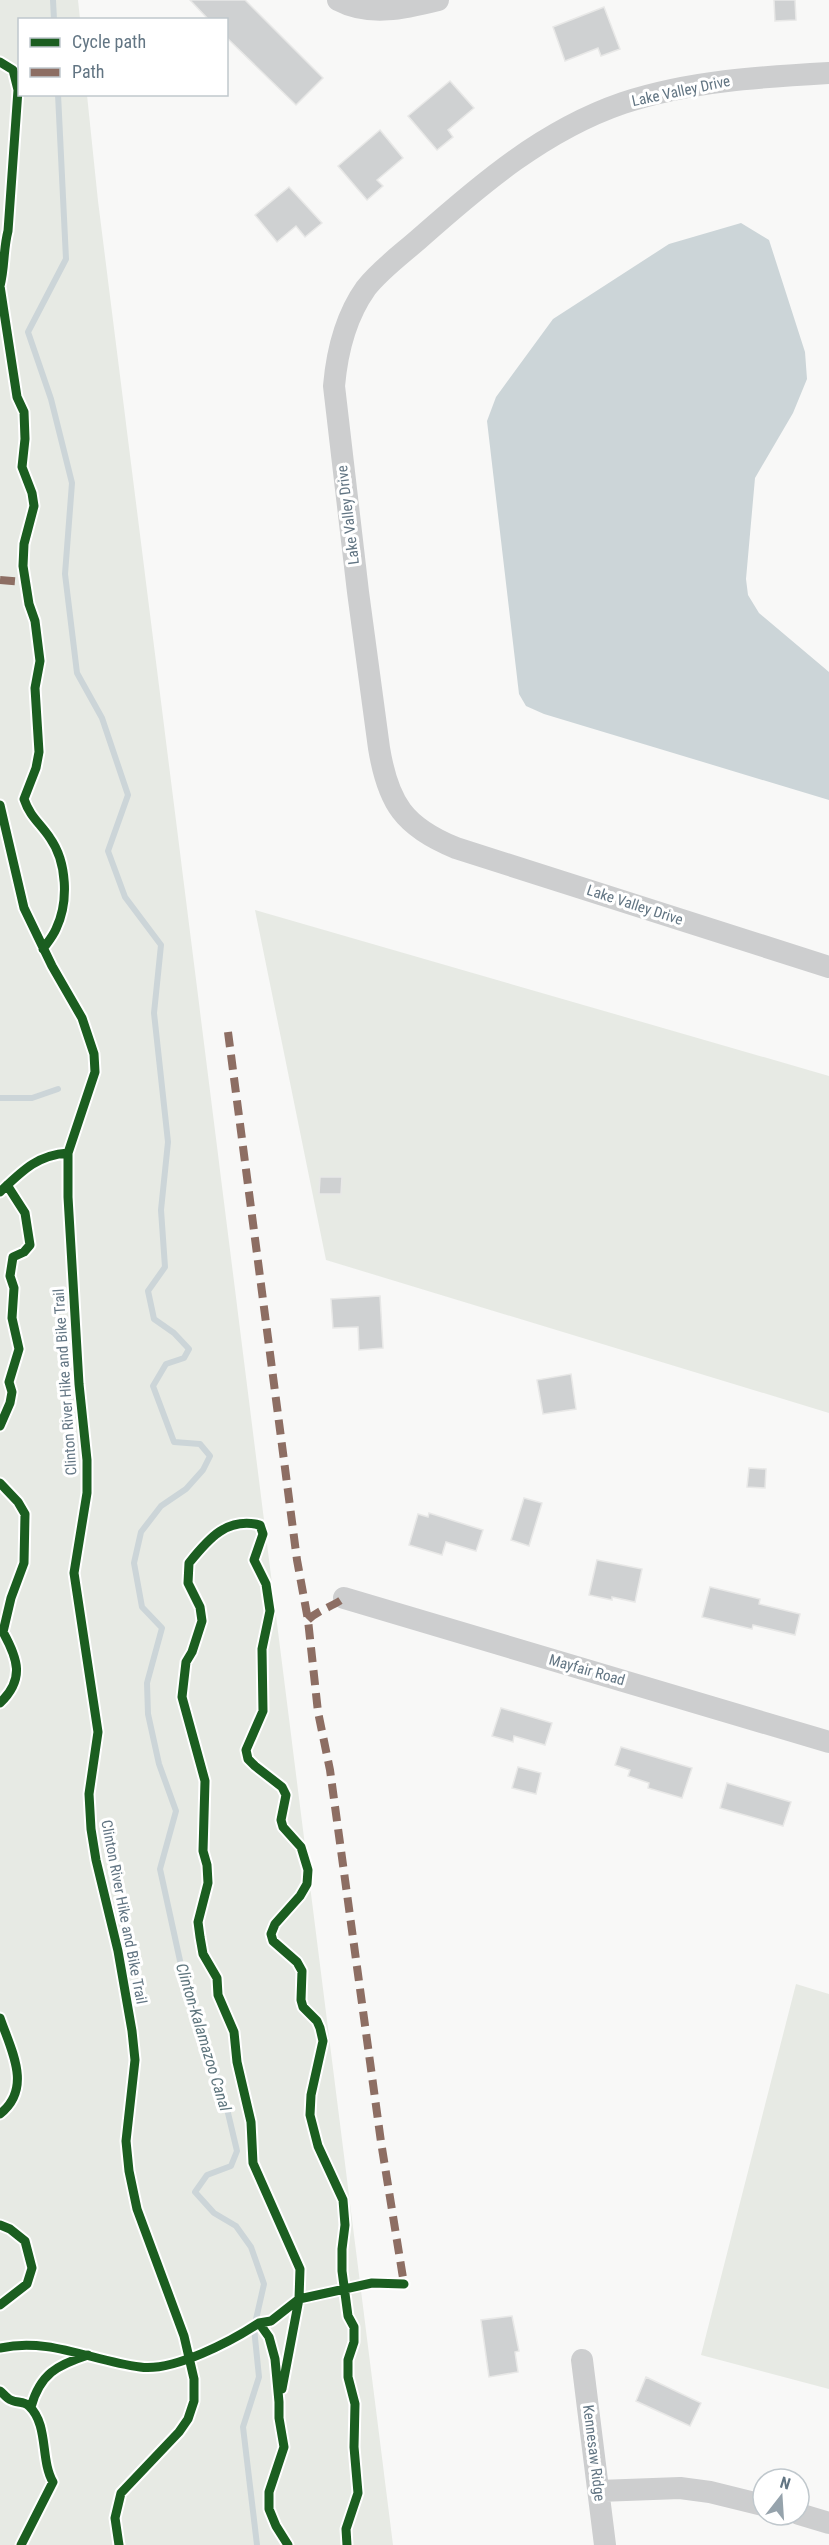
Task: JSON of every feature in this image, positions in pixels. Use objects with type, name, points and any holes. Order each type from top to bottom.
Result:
[{"type":"street","points":[[339,0],[356,8],[394,10],[438,0]]},
{"type":"street","name":"Lake Valley Drive","points":[[829,73],[716,81],[666,91],[599,112],[528,151],[454,207],[367,288],[354,308],[344,335],[334,386],[358,592],[383,774],[396,805],[406,818],[418,829],[456,848],[829,967]]},
{"type":"street","name":"Mayfair Road","points":[[344,1598],[829,1742]]},
{"type":"street","name":"Kennesaw Ridge","points":[[582,2360],[605,2545]]},
{"type":"street","points":[[599,2491],[680,2488],[710,2492],[751,2502]]},
{"type":"street","points":[[811,2518],[829,2523]]},
{"type":"shaded area","points":[[0,0],[78,0],[80,18],[18,18],[18,96],[87,96],[98,201],[393,2545],[0,2545]]},
{"type":"shaded area","points":[[741,223],[769,240],[805,352],[807,379],[793,413],[755,478],[746,579],[748,595],[759,613],[829,672],[829,800],[544,714],[526,706],[519,694],[487,421],[496,397],[553,319],[669,244]]},
{"type":"shaded area","points":[[255,910],[829,1076],[829,1413],[326,1260]]},
{"type":"shaded area","points":[[796,1984],[829,1994],[829,2389],[701,2355]]},
{"type":"building","points":[[190,0],[245,0],[323,78],[296,105],[228,39],[228,18],[207,18]]},
{"type":"building","points":[[774,0],[795,0],[796,20],[775,21]]},
{"type":"building","points":[[604,7],[620,49],[601,56],[598,48],[565,61],[553,27]]},
{"type":"building","points":[[450,81],[474,108],[448,130],[453,137],[437,150],[408,116]]},
{"type":"building","points":[[380,130],[403,158],[377,180],[383,186],[367,200],[338,166]]},
{"type":"building","points":[[289,187],[322,223],[305,237],[296,226],[277,242],[255,215]]},
{"type":"building","points":[[320,1177],[342,1177],[341,1194],[319,1194]]},
{"type":"building","points":[[380,1296],[383,1348],[359,1350],[358,1327],[333,1328],[331,1299]]},
{"type":"building","points":[[571,1374],[576,1409],[543,1414],[537,1380]]},
{"type":"building","points":[[749,1468],[766,1469],[765,1488],[747,1487]]},
{"type":"building","points":[[524,1498],[542,1503],[529,1546],[511,1540]]},
{"type":"building","points":[[429,1513],[483,1530],[476,1551],[446,1542],[442,1555],[409,1545],[418,1514],[428,1517]]},
{"type":"building","points":[[597,1560],[642,1569],[635,1602],[589,1595]]},
{"type":"building","points":[[710,1587],[760,1599],[759,1604],[800,1614],[795,1635],[753,1625],[752,1629],[702,1617]]},
{"type":"building","points":[[501,1708],[552,1723],[545,1745],[514,1736],[513,1742],[492,1736]]},
{"type":"building","points":[[621,1747],[692,1768],[682,1798],[648,1788],[649,1783],[628,1776],[630,1770],[615,1765]]},
{"type":"building","points":[[518,1767],[541,1773],[536,1794],[512,1788]]},
{"type":"building","points":[[727,1783],[791,1802],[783,1826],[720,1808]]},
{"type":"building","points":[[512,2316],[519,2351],[515,2352],[518,2372],[489,2377],[481,2320]]},
{"type":"building","points":[[646,2377],[701,2403],[690,2426],[636,2401]]},
{"type":"waterway","name":"Clinton-Kalamazoo Canal","points":[[53,0],[54,18]]},
{"type":"waterway","name":"Clinton-Kalamazoo Canal","points":[[58,96],[66,259],[28,332],[51,399],[72,483],[65,574],[77,673],[102,718],[128,795],[108,851],[125,897],[161,945],[154,1013],[168,1142],[161,1210],[165,1267],[148,1291],[154,1319],[174,1333],[189,1349],[184,1358],[166,1364],[153,1386],[174,1442],[200,1444],[210,1456],[203,1470],[186,1489],[161,1506],[141,1532],[134,1563],[142,1607],[162,1628],[147,1683],[148,1714],[159,1764],[176,1811],[160,1869],[184,1979],[228,2113],[237,2151],[231,2166],[207,2175],[195,2192],[214,2213],[236,2226],[251,2247],[264,2284],[254,2328],[259,2377],[243,2427],[257,2545]]},
{"type":"waterway","points":[[0,1098],[32,1098],[58,1089]]},
{"type":"marked path","points":[[0,580],[24,582]]},
{"type":"marked path","points":[[228,1032],[297,1560],[308,1620],[318,1712],[330,1770],[381,2142],[404,2284],[399,2284]]},
{"type":"marked path","points":[[308,1620],[344,1598]]},
{"type":"cycle path","points":[[0,62],[13,70],[18,90],[8,231],[0,286],[17,397],[24,412],[25,439],[22,467],[32,493],[34,506],[24,544],[23,566],[29,604],[35,621],[40,661],[35,688],[39,752],[36,768],[24,799],[32,815],[56,848],[64,882],[60,918],[43,949]]},
{"type":"cycle path","name":"Clinton River Hike and Bike Trail","points":[[0,805],[24,908],[52,966],[82,1018],[94,1054],[95,1072],[68,1153],[68,1197],[79,1384],[87,1460],[87,1493],[74,1573],[98,1732],[89,1794],[91,1829],[96,1860],[118,1951],[132,2031],[135,2060],[126,2141],[129,2171],[137,2209],[184,2336],[194,2379],[194,2401],[188,2419],[179,2432],[121,2493],[115,2518],[119,2545]]},
{"type":"cycle path","points":[[0,1192],[31,1165],[47,1157],[68,1153]]},
{"type":"cycle path","points":[[0,1426],[10,1403],[12,1392],[9,1382],[19,1349],[12,1318],[14,1288],[10,1276],[13,1257],[24,1252],[30,1245],[25,1213],[7,1185]]},
{"type":"cycle path","points":[[0,1483],[18,1502],[25,1514],[24,1563],[11,1598],[3,1632],[15,1660],[16,1677],[13,1686],[0,1703]]},
{"type":"cycle path","points":[[288,2545],[269,2509],[269,2492],[284,2447],[279,2418],[275,2359],[269,2337],[259,2323],[271,2321],[299,2299],[300,2269],[253,2163],[251,2122],[237,2062],[234,2032],[218,1995],[217,1978],[203,1954],[198,1922],[208,1883],[203,1851],[205,1781],[182,1697],[186,1662],[192,1652],[202,1621],[200,1607],[188,1583],[189,1563],[204,1545],[220,1532],[228,1527],[248,1523],[260,1525],[263,1534],[254,1560],[266,1584],[270,1611],[262,1649],[263,1711],[246,1750],[248,1759],[282,1787],[286,1795],[281,1820],[283,1827],[301,1847],[308,1870],[307,1884],[300,1896],[275,1924],[271,1934],[273,1941],[297,1962],[302,1971],[301,2000],[303,2007],[317,2021],[320,2028],[323,2041],[311,2095],[310,2115],[318,2146],[343,2200],[345,2225],[342,2271],[348,2316],[354,2327],[354,2342],[348,2360],[348,2377],[355,2404],[354,2447],[358,2493],[346,2529],[347,2545]]},
{"type":"cycle path","points":[[0,2018],[14,2056],[17,2081],[10,2104],[0,2114]]},
{"type":"cycle path","points":[[0,2225],[10,2229],[25,2241],[32,2268],[27,2284],[0,2305]]},
{"type":"cycle path","points":[[282,2389],[299,2299],[372,2283],[404,2284]]},
{"type":"cycle path","points":[[0,2348],[36,2345],[122,2364],[153,2367],[169,2365],[202,2354],[259,2323]]},
{"type":"cycle path","points":[[31,2407],[39,2386],[51,2372],[88,2355]]},
{"type":"cycle path","points":[[0,2391],[13,2401],[27,2404],[35,2414],[42,2433],[49,2473],[53,2482],[21,2545]]}]
